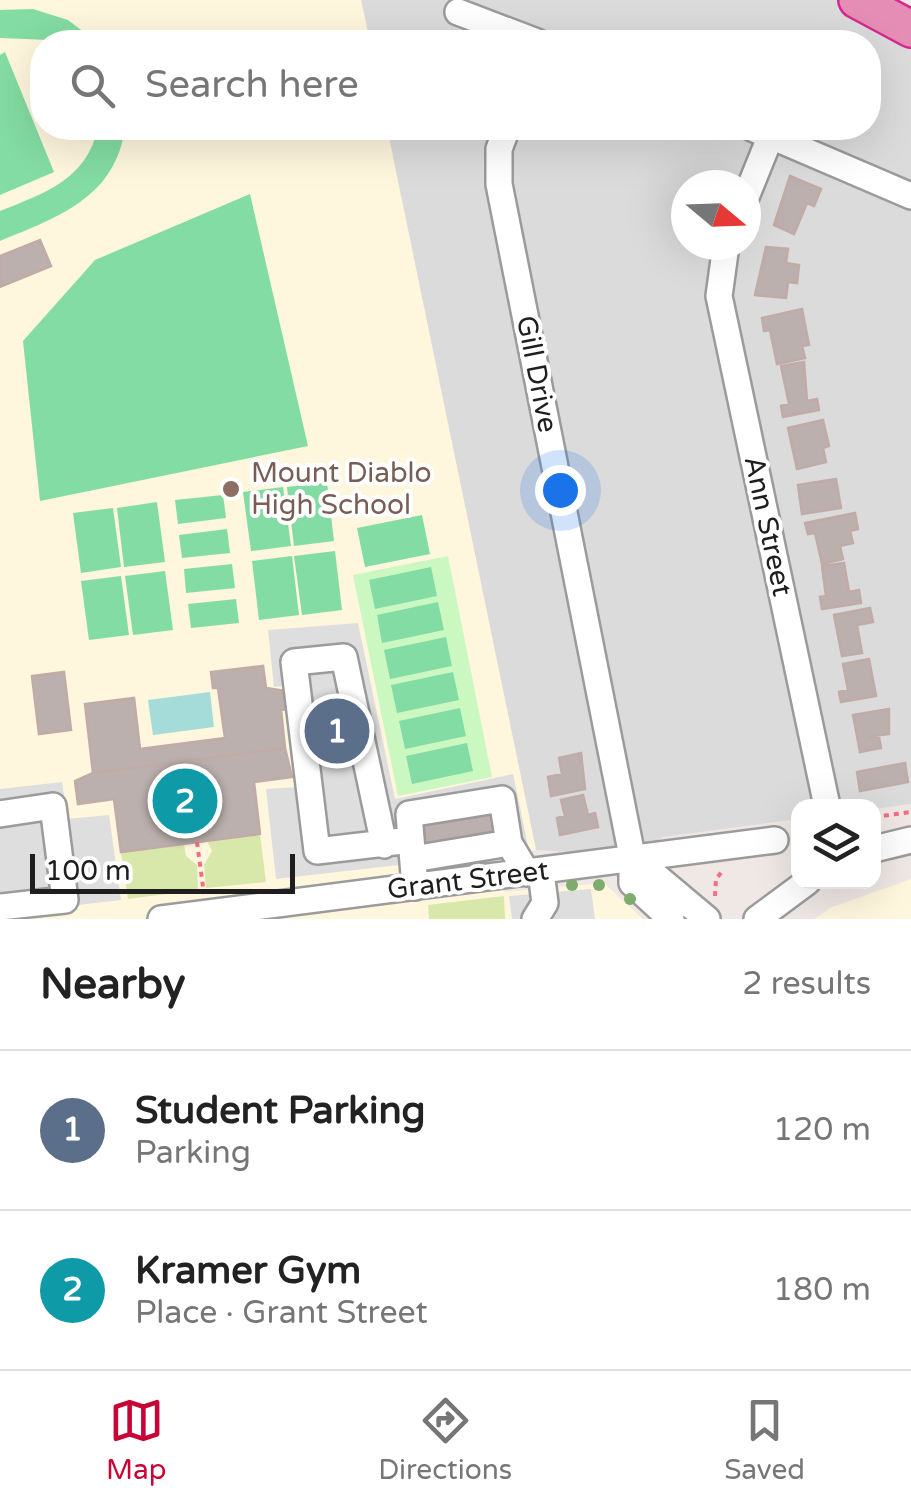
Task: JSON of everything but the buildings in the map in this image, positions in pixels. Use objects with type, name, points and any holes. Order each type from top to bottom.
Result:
[{"type":"highway","points":[[857,0],[911,30]]},
{"type":"street","points":[[458,12],[506,30]]},
{"type":"street","name":"Gill Drive","points":[[502,140],[499,184],[632,856],[632,883],[671,919]]},
{"type":"street","points":[[752,170],[760,140]]},
{"type":"street","points":[[783,140],[911,196]]},
{"type":"street","name":"Ann Street","points":[[724,260],[719,296],[826,799]]},
{"type":"street","points":[[384,845],[344,657],[294,662],[317,852],[384,845],[412,850],[509,843]]},
{"type":"street","points":[[415,887],[409,814],[502,799],[509,843],[534,873],[545,903],[535,919]]},
{"type":"street","points":[[0,814],[53,806],[65,900],[5,911]]},
{"type":"street","name":"Grant Street","points":[[160,919],[208,913],[309,910],[415,887],[776,840]]},
{"type":"street","points":[[881,847],[911,840]]},
{"type":"street","points":[[632,856],[711,912]]},
{"type":"street","points":[[756,919],[798,889]]},
{"type":"path","points":[[881,816],[911,812]]},
{"type":"path","points":[[196,842],[208,913]]},
{"type":"path","points":[[711,912],[716,879],[731,865]]},
{"type":"shaded area","name":"Mount Diablo High School","points":[[0,0],[361,0],[367,30],[30,30],[30,140],[389,140],[536,850],[500,855],[504,892],[604,883],[643,919],[0,919]]},
{"type":"shaded area","points":[[361,0],[857,0],[911,29],[911,804],[881,808],[881,799],[791,799],[791,820],[663,837],[632,856],[536,850],[389,140],[881,140],[881,30],[367,30]]},
{"type":"shaded area","points":[[358,623],[395,799],[513,774],[529,850],[276,879],[266,789],[297,787],[287,685],[274,687],[268,630]]},
{"type":"shaded area","points":[[62,782],[67,819],[109,815],[121,900],[0,914],[0,789]]},
{"type":"shaded area","points":[[911,879],[911,919],[814,919],[832,907]]},
{"type":"shaded area","points":[[591,889],[595,919],[512,919],[509,896]]},
{"type":"green space","points":[[33,9],[68,20],[81,30],[30,30],[30,39],[0,38],[0,10]]},
{"type":"green space","points":[[5,52],[30,113],[30,140],[41,140],[54,172],[0,195],[0,55]]},
{"type":"green space","points":[[94,140],[122,140],[109,172],[96,188],[62,213],[0,241],[0,211],[61,182],[74,172]]},
{"type":"green space","points":[[250,194],[308,446],[40,501],[23,341],[95,260]]},
{"type":"green space","points":[[327,482],[334,541],[294,546],[287,487]]},
{"type":"green space","points":[[283,487],[291,546],[251,551],[243,492]]},
{"type":"green space","points":[[223,495],[226,518],[178,524],[175,500]]},
{"type":"green space","points":[[157,502],[165,562],[124,567],[117,508]]},
{"type":"green space","points":[[113,508],[121,567],[81,573],[73,513]]},
{"type":"green space","points":[[422,515],[430,554],[365,567],[357,528]]},
{"type":"green space","points":[[227,529],[230,553],[182,558],[179,535]]},
{"type":"green space","points":[[335,551],[342,610],[302,615],[294,556]]},
{"type":"green space","points":[[292,556],[299,615],[259,620],[252,561]]},
{"type":"green space","points":[[448,556],[492,777],[398,796],[353,575]]},
{"type":"green space","points":[[232,564],[235,588],[186,593],[184,569]]},
{"type":"green space","points":[[431,567],[437,596],[375,609],[369,580]]},
{"type":"green space","points":[[165,571],[173,630],[133,635],[125,576]]},
{"type":"green space","points":[[121,576],[129,635],[89,640],[81,581]]},
{"type":"green space","points":[[236,599],[239,623],[191,628],[188,604]]},
{"type":"green space","points":[[438,602],[444,630],[382,643],[377,615]]},
{"type":"green space","points":[[446,637],[452,666],[390,679],[384,650]]},
{"type":"green space","points":[[453,672],[459,700],[397,713],[391,685]]},
{"type":"green space","points":[[460,708],[466,736],[405,749],[399,721]]},
{"type":"green space","points":[[467,743],[473,771],[412,784],[406,756]]},
{"type":"green space","points":[[260,834],[266,882],[206,888],[204,865],[212,851],[207,841]]},
{"type":"green space","points":[[184,844],[186,856],[197,865],[198,890],[128,899],[121,852]]},
{"type":"green space","points":[[504,896],[505,919],[429,919],[428,905]]},
{"type":"water","points":[[210,692],[214,727],[153,735],[148,700]]},
{"type":"place","name":"Mount Diablo High School","points":[[231,489]]},
{"type":"place","name":"Student Parking","points":[[337,731]]},
{"type":"place","name":"Kramer Gym","points":[[185,801]]}]
